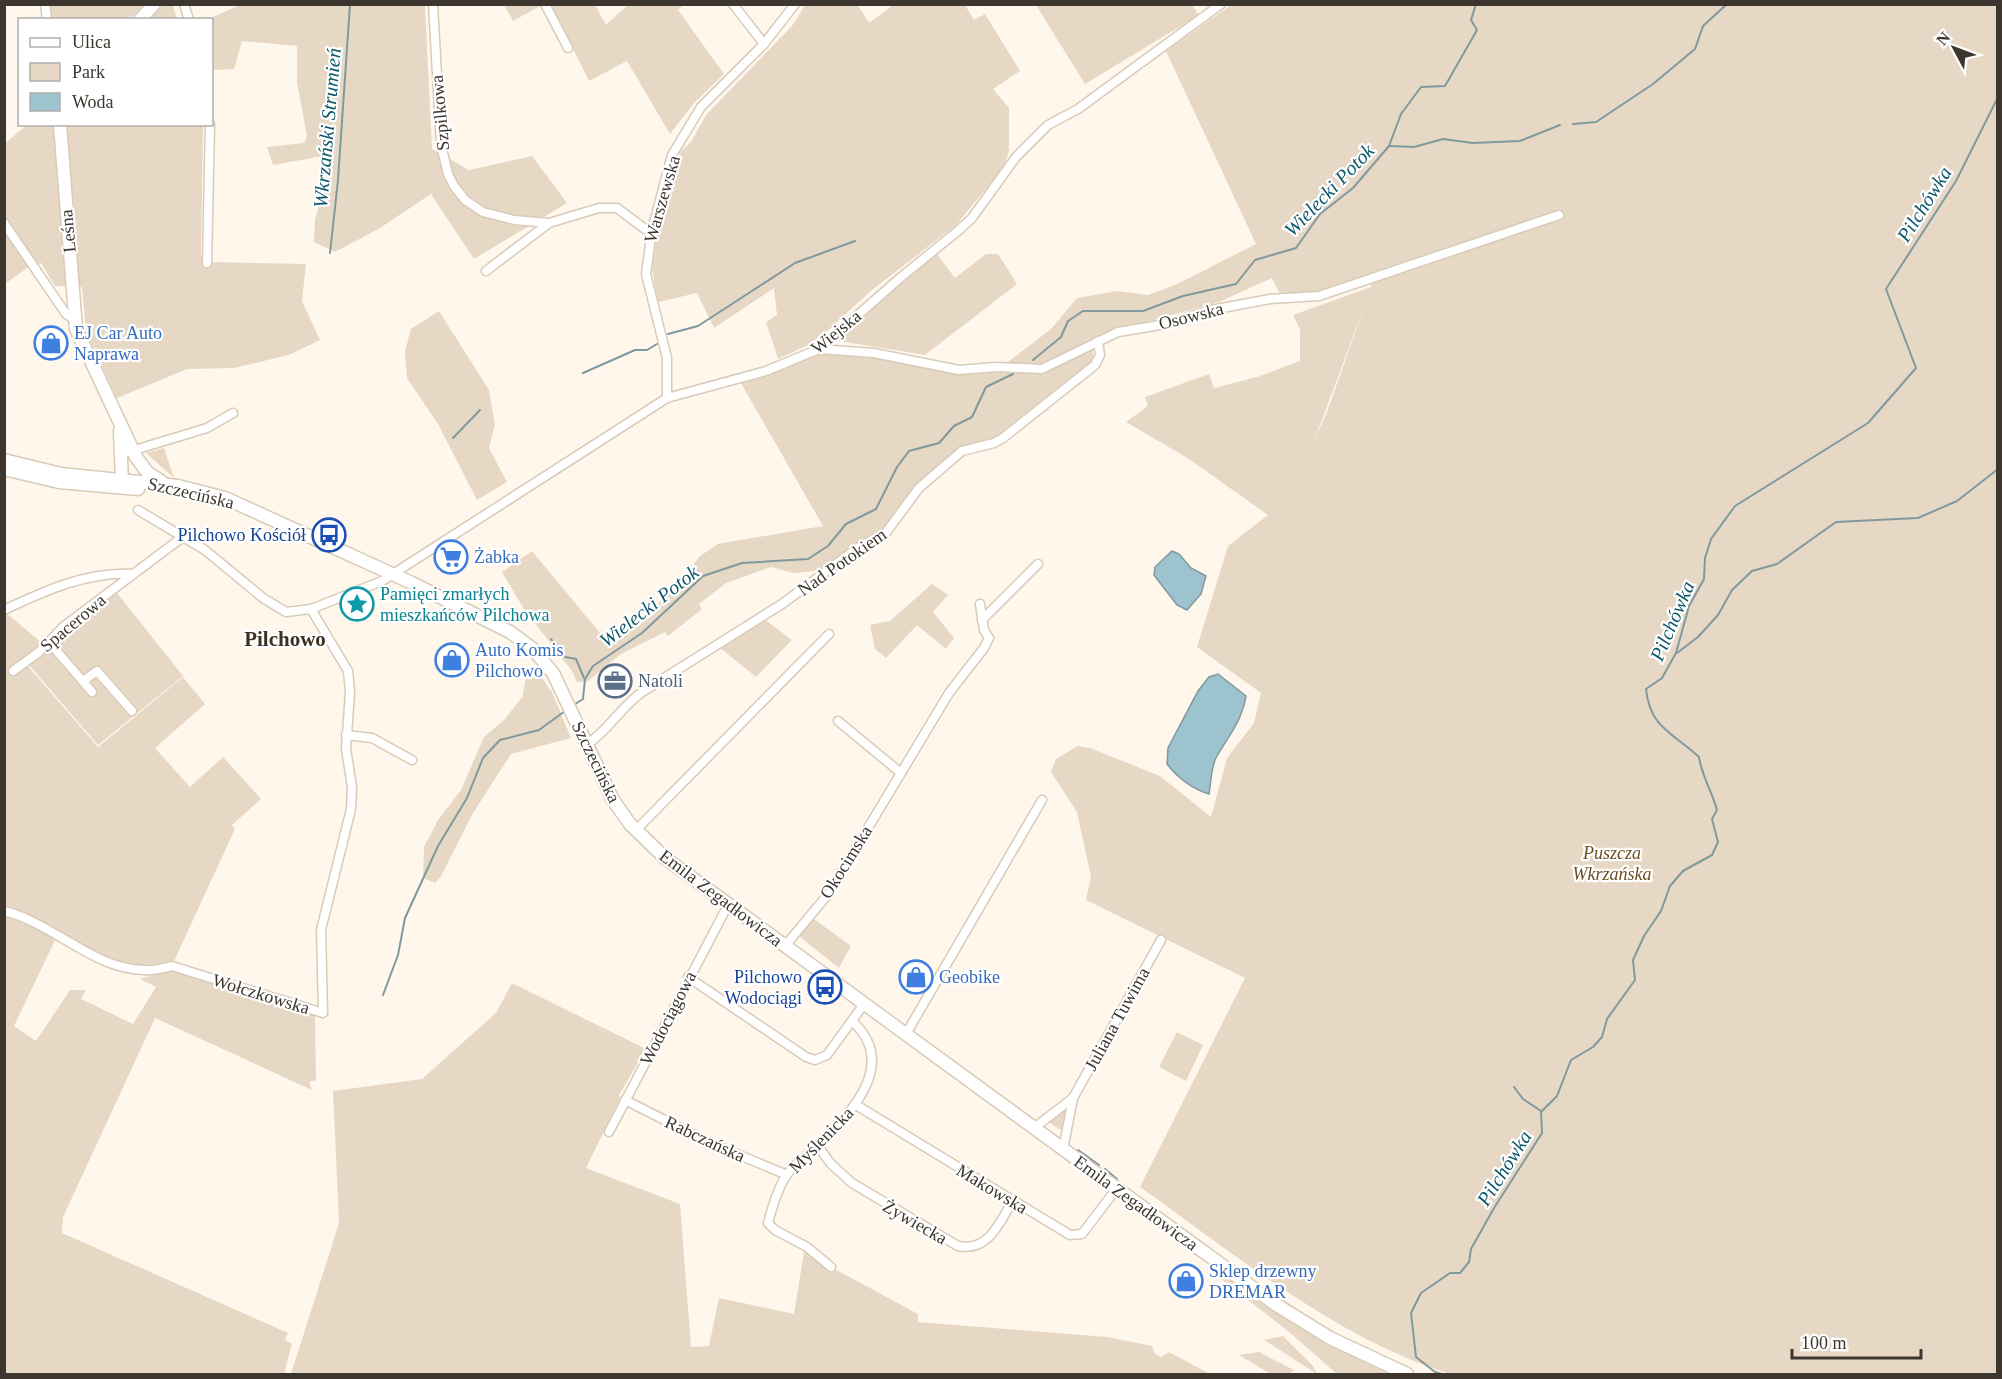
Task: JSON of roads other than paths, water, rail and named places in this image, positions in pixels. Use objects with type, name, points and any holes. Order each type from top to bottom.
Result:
[{"type":"main road","points":[[142,18],[154,4]]},
{"type":"main road","name":"Leśna","points":[[60,126],[78,338],[119,423],[137,470],[126,482]]},
{"type":"main road","points":[[130,454],[154,477],[178,486]]},
{"type":"main road","name":"Szczecińska","points":[[4,460],[61,474],[178,486],[247,507],[389,576]]},
{"type":"main road","name":"Szczecińska","points":[[4,470],[59,482],[126,482],[224,506],[504,628],[523,641],[546,664],[563,692],[608,792],[636,830],[653,847]]},
{"type":"main road","name":"Emila Zegadłowicza","points":[[653,847],[728,905],[1302,1322],[1349,1348],[1407,1374]]},
{"type":"street","name":"Szpilkowa","points":[[433,4],[441,145],[448,174],[465,200],[483,212],[514,220],[549,223],[610,206],[651,230]]},
{"type":"street","points":[[545,4],[568,48]]},
{"type":"street","points":[[733,4],[764,44]]},
{"type":"street","name":"Warszewska","points":[[667,398],[667,358],[646,274],[651,230],[672,155],[691,119],[764,44],[795,4]]},
{"type":"street","name":"Wiejska","points":[[389,576],[667,398],[766,371],[819,349],[972,218],[1016,157],[1048,125],[1078,109],[1221,4]]},
{"type":"street","points":[[207,263],[210,126]]},
{"type":"street","name":"Osowska","points":[[819,349],[874,354],[959,370],[996,367],[1023,370],[1042,369],[1118,332],[1166,324],[1211,310],[1270,299],[1319,296],[1559,215]]},
{"type":"street","points":[[4,223],[66,314],[75,320]]},
{"type":"street","name":"Szpilkowa","points":[[486,271],[549,223]]},
{"type":"street","name":"Nad Potokiem","points":[[586,745],[598,736],[623,707],[642,692],[782,604],[862,545],[885,534],[919,488],[942,466],[962,451],[994,443],[1003,438],[1095,365],[1100,355],[1098,341]]},
{"type":"street","name":"Szczecińska","points":[[130,454],[207,428],[232,413]]},
{"type":"street","points":[[138,510],[184,536],[281,610],[297,612],[311,609],[389,576]]},
{"type":"street","name":"Spacerowa","points":[[13,671],[49,642],[63,627],[184,536]]},
{"type":"street","points":[[982,620],[1038,564]]},
{"type":"street","name":"Spacerowa","points":[[4,610],[57,586],[106,575],[133,574]]},
{"type":"street","name":"Okocimska","points":[[785,946],[829,893],[951,691],[984,648],[989,638],[982,620],[980,604]]},
{"type":"street","name":"Wołczkowska","points":[[4,911],[37,922],[115,965],[146,970],[172,966],[323,1013],[321,930],[351,809],[352,787],[346,735],[350,692],[348,671],[311,609]]},
{"type":"street","points":[[636,830],[829,634]]},
{"type":"street","points":[[49,642],[92,692]]},
{"type":"street","points":[[83,681],[97,670],[132,711]]},
{"type":"street","points":[[838,721],[901,772]]},
{"type":"street","points":[[346,735],[372,738],[412,760]]},
{"type":"street","points":[[906,1034],[1042,800]]},
{"type":"street","name":"Wodociągowa","points":[[609,1132],[688,977],[728,905]]},
{"type":"street","name":"Juliana Tuwima","points":[[1063,1150],[1073,1098],[1161,940]]},
{"type":"street","points":[[688,977],[811,1060],[824,1058],[864,1004]]},
{"type":"street","name":"Myślenicka","points":[[831,1267],[807,1247],[769,1226],[769,1220],[787,1175],[856,1105],[867,1080],[872,1054],[864,1035],[852,1021]]},
{"type":"street","name":"Juliana Tuwima","points":[[1034,1128],[1073,1098]]},
{"type":"street","name":"Rabczańska","points":[[625,1100],[706,1141],[787,1175]]},
{"type":"street","name":"Makowska","points":[[856,1105],[1012,1202],[1070,1235],[1076,1236],[1085,1230],[1117,1188]]},
{"type":"street","name":"Żywiecka","points":[[818,1146],[836,1170],[852,1183],[957,1246],[976,1246],[988,1240],[1012,1202]]},
{"type":"water","points":[[1172,551],[1179,554],[1191,568],[1206,576],[1201,594],[1187,610],[1177,605],[1154,575],[1155,567]]},
{"type":"water","points":[[1218,674],[1246,696],[1238,720],[1215,760],[1209,794],[1192,786],[1171,769],[1167,764],[1168,748],[1198,691],[1209,677]]},
{"type":"waterway","name":"Wkrzański Strumień","points":[[330,253],[338,180],[350,4]]},
{"type":"waterway","name":"Wielecki Potok","points":[[1033,360],[1061,337],[1068,321],[1083,311],[1143,311],[1183,296],[1236,284],[1255,260],[1296,248],[1320,214],[1353,188],[1389,146],[1401,114],[1421,87],[1445,86],[1477,30],[1471,20],[1476,4]]},
{"type":"waterway","points":[[1573,124],[1596,122],[1653,84],[1695,49],[1703,26],[1727,4]]},
{"type":"waterway","name":"Pilchówka","points":[[1442,1374],[1435,1372],[1416,1357],[1411,1313],[1421,1293],[1450,1273],[1460,1273],[1469,1262],[1471,1249],[1494,1208],[1542,1133],[1541,1112],[1557,1096],[1571,1060],[1593,1047],[1602,1037],[1607,1019],[1635,980],[1633,960],[1644,936],[1661,911],[1670,886],[1683,871],[1712,855],[1718,842],[1712,819],[1717,810],[1699,757],[1657,721],[1648,702],[1646,689],[1662,678],[1676,653],[1689,606],[1704,579],[1705,558],[1711,539],[1735,506],[1868,423],[1916,368],[1886,289],[1956,181],[1998,97]]},
{"type":"waterway","points":[[1389,146],[1414,147],[1443,139],[1473,143],[1520,141],[1560,125]]},
{"type":"waterway","points":[[668,334],[698,326],[795,263],[855,241]]},
{"type":"waterway","points":[[583,373],[635,350],[647,350],[657,344]]},
{"type":"waterway","name":"Wielecki Potok","points":[[572,706],[583,699],[585,679],[593,666],[642,633],[703,576],[742,563],[808,559],[828,546],[846,524],[876,509],[897,467],[909,451],[939,443],[954,426],[972,417],[986,387],[1013,374]]},
{"type":"waterway","points":[[453,438],[480,410]]},
{"type":"waterway","points":[[1677,653],[1698,637],[1718,615],[1732,590],[1752,571],[1777,564],[1836,522],[1918,518],[1957,501],[1998,469]]},
{"type":"waterway","name":"Wkrzański Strumień","points":[[551,639],[565,657],[576,659],[584,678]]},
{"type":"waterway","name":"Wielecki Potok","points":[[383,995],[398,955],[405,918],[438,846],[467,798],[483,758],[500,740],[539,730],[565,711]]},
{"type":"waterway","points":[[1514,1087],[1523,1099],[1541,1111]]},
{"type":"waterway","points":[[1078,1150],[1099,1165]]},
{"type":"waterway","points":[[1105,1169],[1117,1179]]},
{"type":"place","name":"EJ Car Auto Naprawa","points":[[51,343]]},
{"type":"place","name":"Pilchowo Kościół","points":[[329,535]]},
{"type":"place","name":"Żabka","points":[[451,557]]},
{"type":"place","name":"Pamięci zmarłych mieszkańców Pilchowa","points":[[357,604]]},
{"type":"place","name":"Auto Komis Pilchowo","points":[[452,660]]},
{"type":"place","name":"Natoli","points":[[615,681]]},
{"type":"place","name":"Geobike","points":[[916,977]]},
{"type":"place","name":"Pilchowo Wodociągi","points":[[825,987]]},
{"type":"place","name":"Sklep drzewny DREMAR","points":[[1186,1281]]},
{"type":"district","name":"Pilchowo","points":[[285,639]]},
{"type":"park label","name":"Puszcza Wkrzańska","points":[[1612,863]]}]
